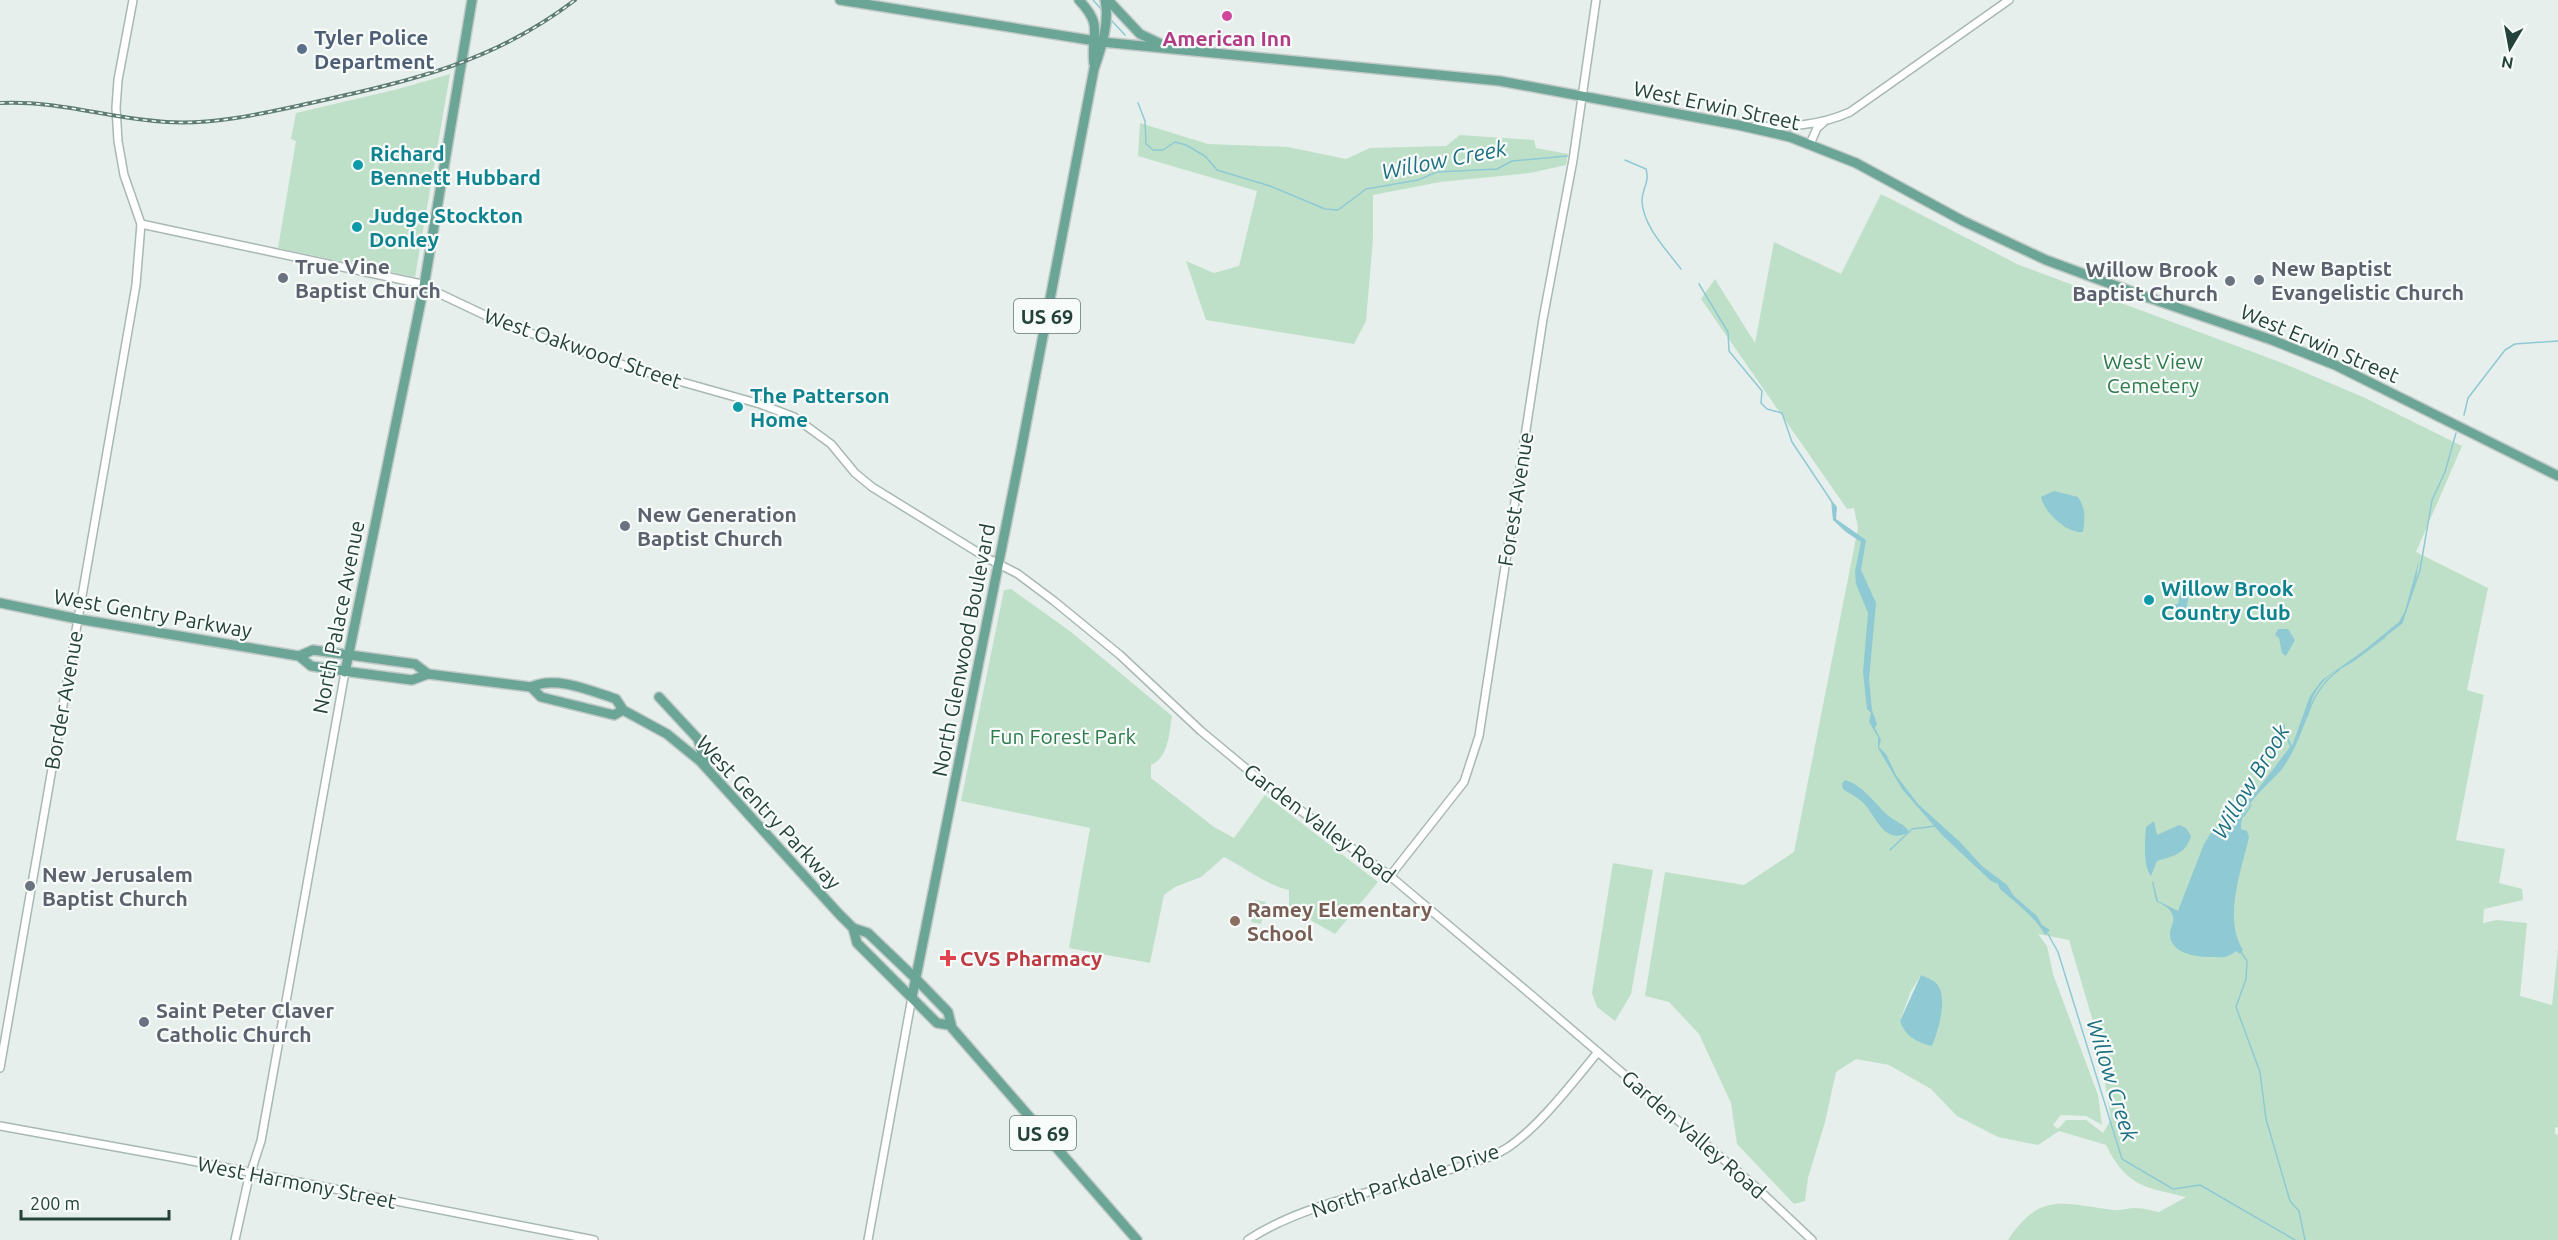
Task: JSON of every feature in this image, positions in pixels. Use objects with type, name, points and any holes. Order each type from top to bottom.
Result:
[{"type":"main road","name":"North Palace Avenue","points":[[345,672],[424,286],[472,0]]},
{"type":"main road","name":"West Erwin Street","points":[[840,0],[1098,42],[1483,79],[1742,126],[1810,144],[1856,163],[1963,222],[2046,260],[2272,340],[2335,365],[2558,476]]},
{"type":"main road","points":[[1071,37],[1087,33],[1095,22],[1092,14],[1079,0]]},
{"type":"main road","points":[[1106,0],[1140,34],[1174,49]]},
{"type":"main road","name":"US 69","points":[[1098,42],[1106,10],[1106,0]]},
{"type":"main road","name":"US 69","points":[[1095,22],[1098,42]]},
{"type":"main road","name":"North Glenwood Boulevard","points":[[912,997],[1095,67],[1101,53],[1098,42]]},
{"type":"main road","name":"West Gentry Parkway","points":[[0,603],[78,619],[299,656],[311,666],[345,672],[412,680],[428,674],[531,687],[543,681],[578,687],[616,699],[623,710],[667,734],[705,766],[853,928],[858,943],[937,1023],[950,1025]]},
{"type":"main road","name":"West Gentry Parkway","points":[[299,656],[313,650],[415,664],[428,674]]},
{"type":"main road","name":"West Gentry Parkway","points":[[531,687],[541,697],[614,716],[623,710]]},
{"type":"main road","points":[[659,697],[698,739],[705,766]]},
{"type":"main road","name":"West Gentry Parkway","points":[[853,928],[868,933],[948,1012],[950,1025],[1137,1240]]},
{"type":"street","points":[[133,0],[118,80],[116,124],[124,176],[141,224]]},
{"type":"street","name":"Forest Avenue","points":[[1390,876],[1464,782],[1479,736],[1543,319],[1582,96],[1596,0]]},
{"type":"street","points":[[1810,144],[1817,128],[1825,122],[1865,102],[2009,0]]},
{"type":"street","points":[[1742,126],[1786,127],[1825,122]]},
{"type":"street","name":"West Oakwood Street","points":[[141,224],[424,286],[491,318],[554,342],[636,369],[760,404],[794,417],[831,444],[863,480]]},
{"type":"street","name":"Border Avenue","points":[[0,1068],[136,285],[141,224]]},
{"type":"street","name":"Garden Valley Road","points":[[863,480],[1033,585],[1104,641],[1201,731],[1266,785],[1390,876],[1758,1188],[1812,1240]]},
{"type":"street","name":"North Palace Avenue","points":[[235,1240],[263,1129],[345,672]]},
{"type":"street","name":"North Glenwood Boulevard","points":[[868,1240],[912,997]]},
{"type":"street","name":"North Parkdale Drive","points":[[1248,1240],[1272,1225],[1289,1218],[1473,1162],[1507,1148],[1527,1131],[1568,1088],[1598,1052]]},
{"type":"street","name":"West Harmony Street","points":[[0,1126],[594,1240]]},
{"type":"green space","points":[[450,74],[415,277],[278,248],[296,141],[291,139],[296,113]]},
{"type":"green space","points":[[1140,123],[1208,144],[1288,147],[1346,159],[1370,148],[1446,146],[1460,135],[1534,140],[1536,148],[1568,154],[1566,165],[1530,173],[1440,182],[1373,195],[1373,239],[1366,321],[1354,344],[1206,320],[1186,261],[1214,273],[1239,266],[1257,191],[1138,156]]},
{"type":"green space","name":"West View Cemetery","points":[[1881,194],[2019,265],[2285,364],[2363,397],[2462,446],[2416,552],[2488,588],[2467,690],[2484,695],[2456,840],[2505,849],[2499,883],[2522,889],[2523,900],[2484,909],[2483,923],[2497,920],[2527,923],[2520,996],[2552,1005],[2558,949],[2558,1127],[2555,1128],[2555,1134],[2558,1135],[2558,1240],[2008,1240],[2031,1214],[2042,1207],[2054,1204],[2116,1210],[2139,1208],[2159,1212],[2186,1197],[2138,1183],[2121,1169],[2106,1145],[2059,1131],[2038,1145],[1998,1137],[1957,1116],[1931,1089],[1889,1065],[1856,1059],[1836,1072],[1825,1122],[1808,1178],[1805,1201],[1794,1204],[1737,1144],[1731,1103],[1699,1034],[1669,1002],[1645,996],[1665,872],[1744,885],[1794,852],[1858,528],[1854,508],[1847,509],[1701,299],[1715,279],[1755,343],[1774,242],[1841,274]],"holes":[[[2038,934],[2069,940],[2097,1035],[2111,1119],[2103,1133],[2086,1120],[2066,1120],[2058,1129],[2053,1125],[2061,1115],[2086,1116],[2102,1125],[2098,1095],[2053,974],[2047,946]],[[1921,975],[1942,1001],[1932,1046],[1900,1021],[1911,991]]]},
{"type":"green space","name":"Fun Forest Park","points":[[1011,589],[1071,632],[1172,716],[1165,750],[1151,765],[1151,778],[1214,827],[1234,838],[1265,795],[1378,882],[1335,934],[1289,908],[1289,890],[1264,880],[1224,857],[1201,877],[1175,887],[1164,895],[1150,963],[1069,948],[1090,828],[961,801],[1004,590]]},
{"type":"green space","points":[[1613,863],[1653,870],[1631,994],[1615,1021],[1597,1007],[1592,993]]},
{"type":"green space","points":[[1255,900],[1266,902],[1261,924],[1251,922]]},
{"type":"water","points":[[2054,491],[2078,497],[2084,514],[2083,532],[2063,526],[2051,515],[2041,497]]},
{"type":"water","points":[[1831,500],[1837,507],[1836,519],[1866,540],[1861,570],[1876,603],[1869,679],[1872,710],[1877,724],[1875,728],[1881,740],[1879,747],[1886,754],[1896,775],[1918,804],[1960,842],[1982,866],[2007,885],[2014,896],[2037,916],[2042,925],[2050,930],[2045,935],[2032,917],[1942,835],[1902,789],[1878,748],[1878,737],[1869,722],[1871,713],[1867,709],[1863,672],[1868,613],[1856,584],[1855,571],[1861,542],[1833,520]]},
{"type":"water","points":[[2419,560],[2416,579],[2402,624],[2323,682],[2313,697],[2304,726],[2289,758],[2245,812],[2241,829],[2247,831],[2249,837],[2238,880],[2234,909],[2234,924],[2243,950],[2240,954],[2236,951],[2221,957],[2197,956],[2179,950],[2171,940],[2172,913],[2156,901],[2152,882],[2158,901],[2178,911],[2204,844],[2212,831],[2240,804],[2251,798],[2290,747],[2282,727],[2285,724],[2285,731],[2292,746],[2310,696],[2322,680],[2399,622],[2405,611]]},
{"type":"water","points":[[2182,582],[2191,584],[2186,611],[2173,608],[2174,604],[2178,604]]},
{"type":"water","points":[[2278,629],[2288,629],[2295,640],[2286,656],[2282,653],[2279,638],[2275,635]]},
{"type":"water","points":[[1845,780],[1864,791],[1892,819],[1903,825],[1909,832],[1894,836],[1883,830],[1864,803],[1843,789],[1842,784]]},
{"type":"water","points":[[2154,821],[2157,835],[2179,825],[2186,828],[2191,836],[2182,851],[2157,861],[2151,876],[2146,860],[2145,839],[2146,827]]},
{"type":"water","points":[[1921,975],[1937,984],[1942,995],[1940,1018],[1932,1046],[1912,1038],[1900,1021]]},
{"type":"waterway","name":"Willow Creek","points":[[1093,0],[1102,10]]},
{"type":"waterway","name":"Willow Creek","points":[[1111,20],[1125,35]]},
{"type":"waterway","name":"Willow Creek","points":[[1138,103],[1145,121],[1146,144],[1153,150],[1163,150],[1175,142],[1186,145],[1205,156],[1217,170],[1270,186],[1325,209],[1338,210],[1366,189],[1418,180],[1437,172],[1497,169],[1512,161],[1567,156]]},
{"type":"waterway","name":"Willow Creek","points":[[1625,160],[1646,169],[1647,178],[1642,201],[1646,219],[1656,237],[1681,269]]},
{"type":"waterway","name":"Willow Creek","points":[[1699,284],[1728,332],[1729,351],[1762,391],[1761,403],[1767,409],[1782,413],[1792,442],[1832,502]]},
{"type":"waterway","name":"Willow Brook","points":[[2464,415],[2468,398],[2505,350],[2515,344],[2558,341]]},
{"type":"waterway","name":"Willow Brook","points":[[2402,622],[2420,570],[2432,500],[2445,472],[2456,433]]},
{"type":"waterway","name":"Willow Brook","points":[[2360,656],[2385,637]]},
{"type":"waterway","name":"Willow Brook","points":[[2307,717],[2319,690],[2339,670]]},
{"type":"waterway","name":"Willow Brook","points":[[2244,816],[2251,805]]},
{"type":"waterway","name":"Willow Creek","points":[[1890,850],[1912,829],[1936,826]]},
{"type":"waterway","name":"Willow Creek","points":[[2048,934],[2058,952],[2122,1159],[2173,1189],[2200,1185],[2295,1240]]},
{"type":"waterway","name":"Willow Brook","points":[[2241,952],[2247,961],[2246,979],[2236,1007],[2260,1072],[2266,1119],[2290,1201],[2299,1211],[2305,1240]]},
{"type":"railway","points":[[0,103],[42,104],[167,122],[204,122],[258,114],[382,86],[449,67],[513,40],[575,0]]},
{"type":"place","name":"American Inn","points":[[1227,16]]},
{"type":"place","name":"Tyler Police Department","points":[[302,49]]},
{"type":"place","name":"Richard Bennett Hubbard","points":[[358,165]]},
{"type":"place","name":"Judge Stockton Donley","points":[[357,227]]},
{"type":"place","name":"True Vine Baptist Church","points":[[283,278]]},
{"type":"place","name":"New Baptist Evangelistic Church","points":[[2259,280]]},
{"type":"place","name":"Willow Brook Baptist Church","points":[[2230,281]]},
{"type":"place","name":"The Patterson Home","points":[[738,407]]},
{"type":"place","name":"New Generation Baptist Church","points":[[625,526]]},
{"type":"place","name":"Willow Brook Country Club","points":[[2149,600]]},
{"type":"place","name":"New Jerusalem Baptist Church","points":[[30,886]]},
{"type":"place","name":"Ramey Elementary School","points":[[1235,921]]},
{"type":"place","name":"CVS Pharmacy","points":[[948,958]]},
{"type":"place","name":"Saint Peter Claver Catholic Church","points":[[144,1022]]}]
